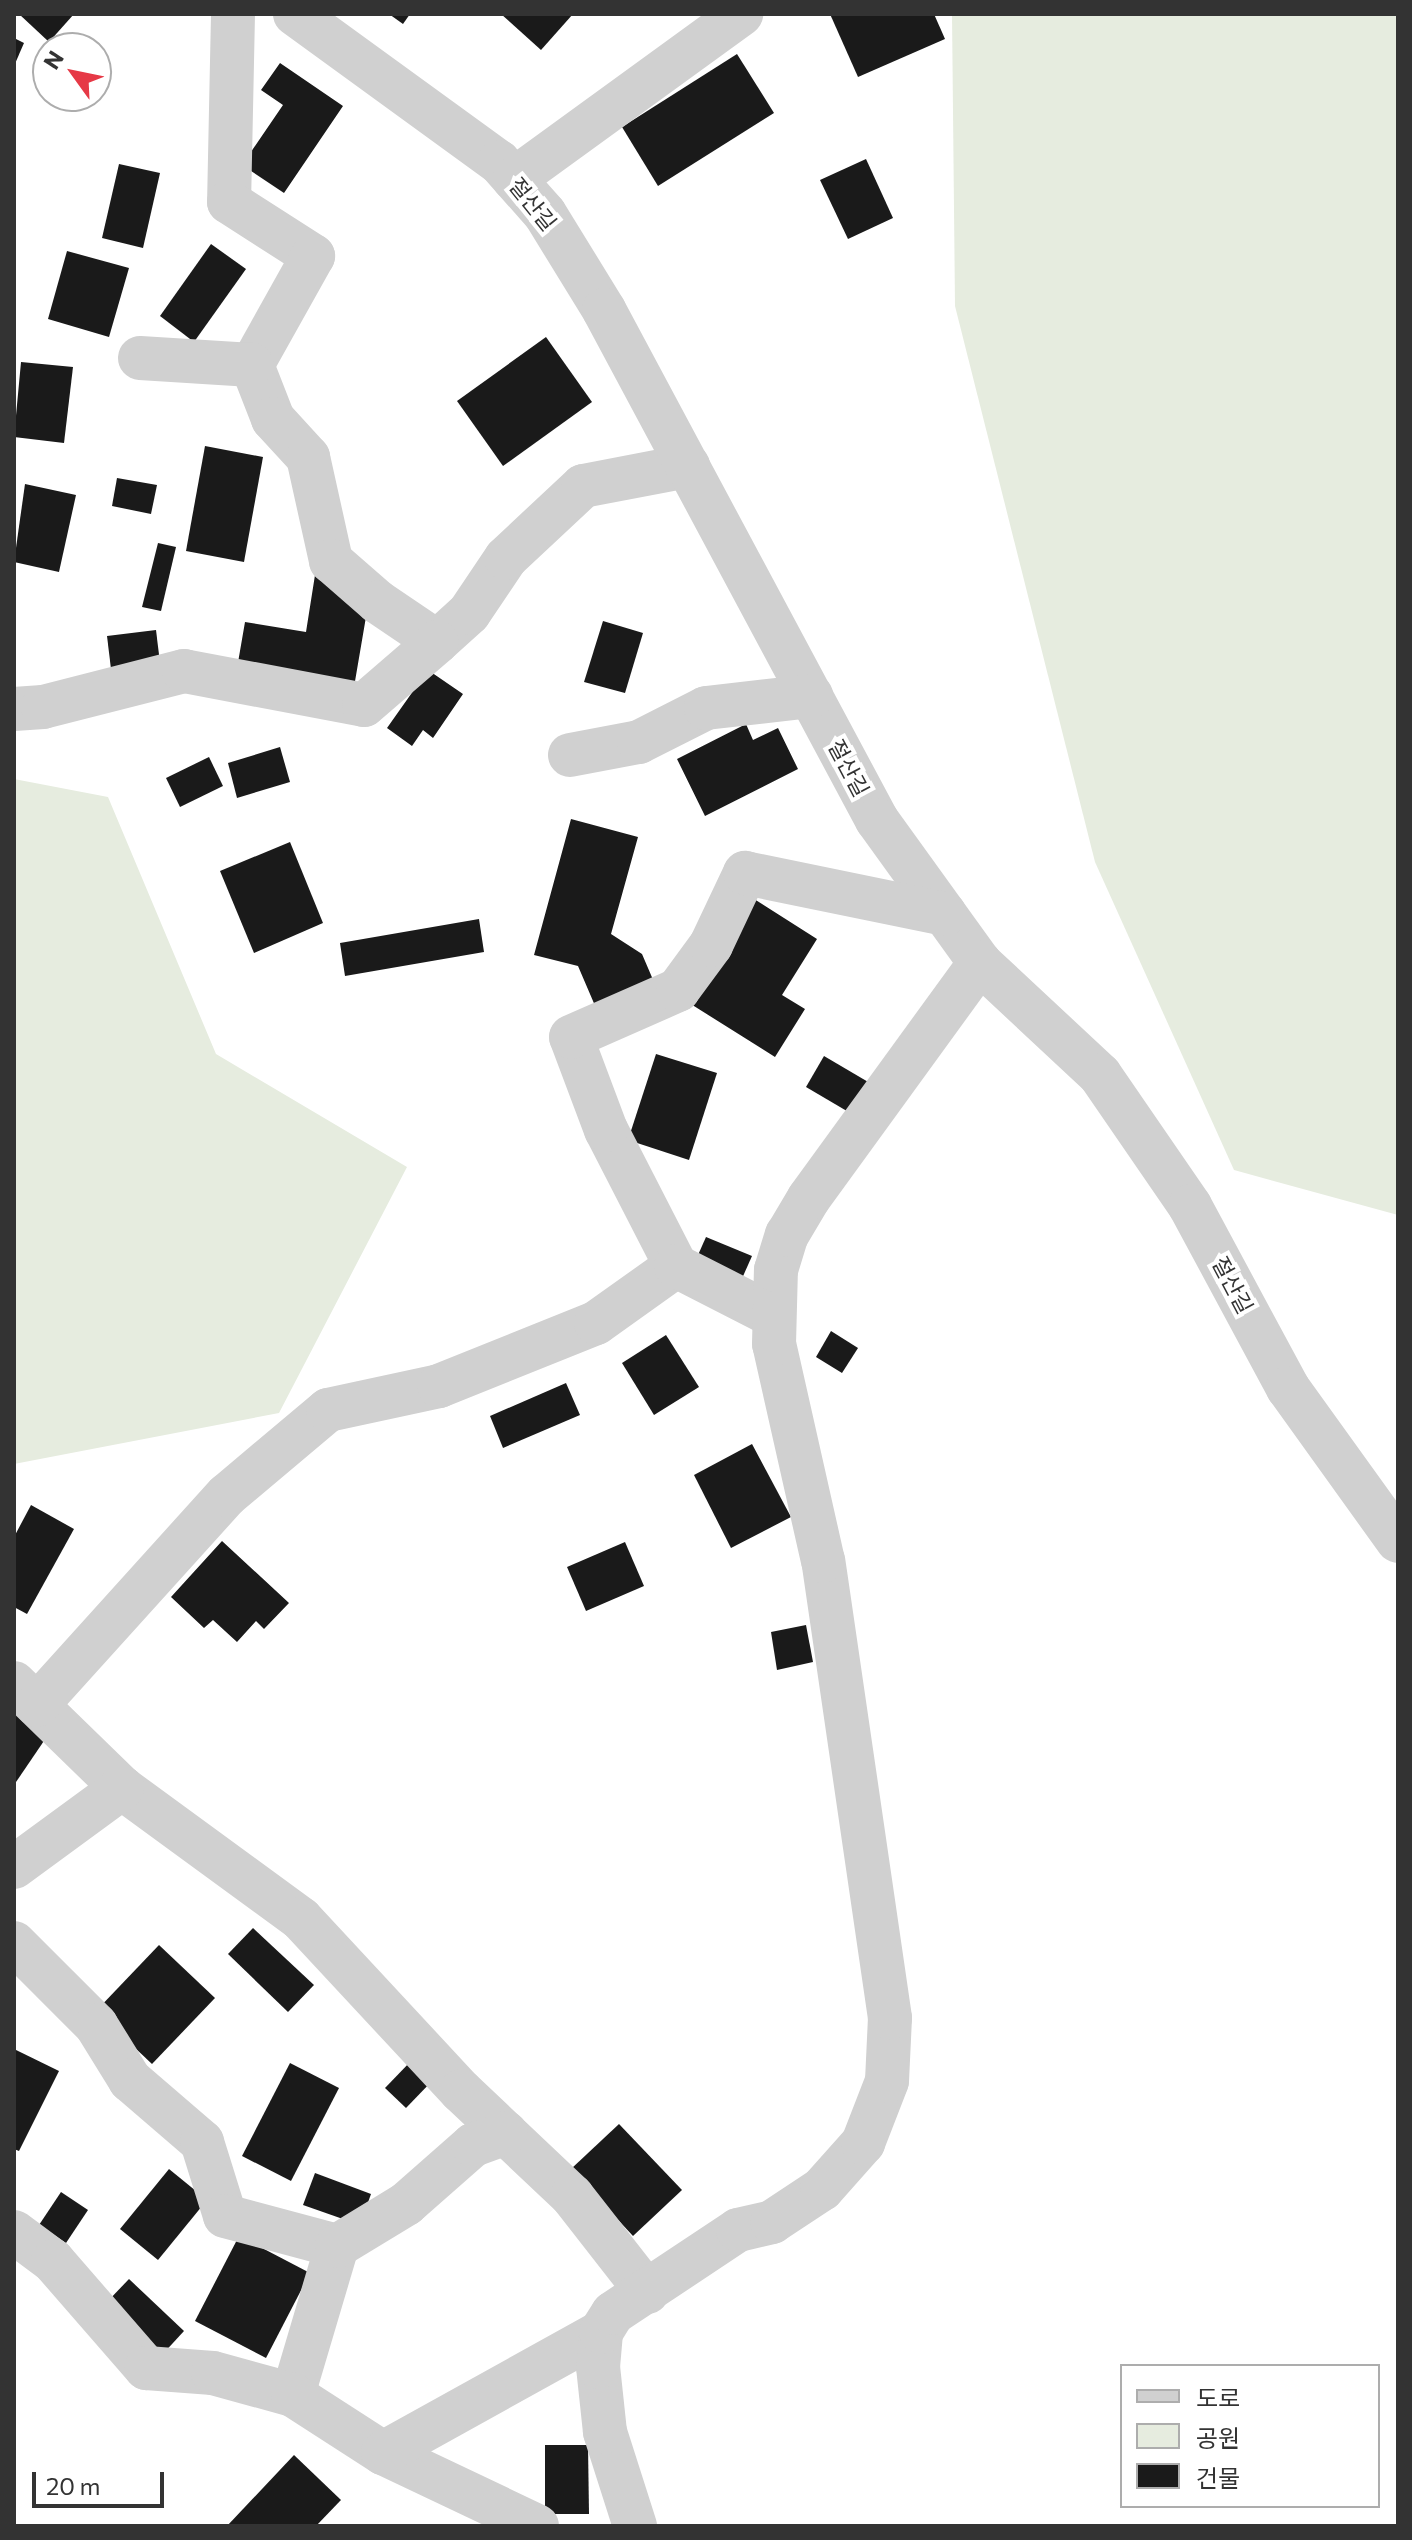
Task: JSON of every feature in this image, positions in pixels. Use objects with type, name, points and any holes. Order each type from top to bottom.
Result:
[{"type":"street","points":[[233,14],[229,202],[313,256],[252,365]]},
{"type":"street","name":"절산길","points":[[295,14],[499,162],[560,238],[688,466],[877,820],[980,963],[1100,1075],[1190,1206],[1288,1388],[1398,1541]]},
{"type":"street","points":[[514,179],[741,14]]},
{"type":"street","points":[[140,358],[252,365]]},
{"type":"street","points":[[252,365],[273,419],[308,457],[331,561],[378,602],[437,642]]},
{"type":"street","points":[[14,709],[43,707],[184,671],[364,705],[469,613],[506,558],[583,486],[688,466]]},
{"type":"street","points":[[570,755],[639,742],[706,708],[811,696]]},
{"type":"street","points":[[772,1315],[676,1266],[606,1130],[571,1037],[678,990],[711,945],[745,873],[945,914]]},
{"type":"street","points":[[635,2526],[605,2432],[598,2367],[601,2332],[613,2313],[738,2230],[799,2209],[822,2189],[863,2143],[879,2109],[891,2056],[890,2018],[823,1561],[772,1315],[776,1270],[787,1235],[980,963]]},
{"type":"street","points":[[647,2292],[572,2196],[506,2133],[301,1919],[122,1788],[25,1694],[227,1495],[328,1410],[439,1386],[596,1323],[676,1266]]},
{"type":"street","points":[[15,1864],[122,1788]]},
{"type":"street","points":[[14,1943],[96,2025],[130,2080],[202,2142],[225,2216],[337,2246]]},
{"type":"street","points":[[293,2395],[337,2246],[406,2204],[473,2145],[506,2133]]},
{"type":"street","points":[[14,2232],[53,2261],[146,2368],[213,2373],[293,2395],[383,2453],[537,2526]]},
{"type":"street","points":[[383,2453],[601,2332]]},
{"type":"green space","points":[[952,14],[1398,14],[1398,1215],[1234,1170],[1095,862],[955,306]]},
{"type":"green space","points":[[14,779],[108,797],[216,1054],[407,1167],[279,1413],[14,1464]]},
{"type":"building","points":[[19,14],[74,14],[58,32],[38,32]]},
{"type":"building","points":[[389,14],[410,14],[403,24]]},
{"type":"building","points":[[501,14],[573,14],[541,50]]},
{"type":"building","points":[[830,14],[934,14],[945,39],[858,77]]},
{"type":"building","points":[[14,38],[24,43],[14,66]]},
{"type":"building","points":[[737,54],[774,113],[658,186],[622,127]]},
{"type":"building","points":[[280,63],[343,106],[284,193],[242,165],[283,105],[261,90]]},
{"type":"building","points":[[866,159],[893,218],[848,239],[820,180]]},
{"type":"building","points":[[119,164],[160,173],[143,248],[102,238]]},
{"type":"building","points":[[211,244],[246,269],[194,342],[160,316]]},
{"type":"building","points":[[67,251],[129,268],[109,337],[48,319]]},
{"type":"building","points":[[546,337],[592,402],[503,466],[457,401]]},
{"type":"building","points":[[21,362],[73,367],[64,443],[14,437]]},
{"type":"building","points":[[205,446],[263,457],[244,562],[186,551]]},
{"type":"building","points":[[117,478],[157,485],[151,514],[112,506]]},
{"type":"building","points":[[25,484],[76,495],[59,572],[14,562]]},
{"type":"building","points":[[158,543],[176,547],[161,611],[142,607]]},
{"type":"building","points":[[315,575],[367,611],[353,693],[236,674],[245,622],[306,632]]},
{"type":"building","points":[[603,621],[643,633],[625,693],[584,682]]},
{"type":"building","points":[[156,630],[160,663],[111,669],[107,636]]},
{"type":"building","points":[[428,670],[463,694],[433,738],[423,730],[412,746],[387,728]]},
{"type":"building","points":[[746,724],[753,740],[778,728],[798,769],[705,816],[677,759]]},
{"type":"building","points":[[280,747],[290,782],[237,798],[228,763]]},
{"type":"building","points":[[209,757],[223,786],[180,807],[166,778]]},
{"type":"building","points":[[571,819],[638,837],[611,934],[642,954],[657,989],[599,1015],[578,966],[534,955]]},
{"type":"building","points":[[290,842],[323,923],[254,953],[220,871]]},
{"type":"building","points":[[751,897],[817,939],[782,995],[805,1009],[775,1057],[686,1001]]},
{"type":"building","points":[[479,919],[484,952],[345,976],[340,943]]},
{"type":"building","points":[[656,1054],[717,1073],[689,1160],[628,1140]]},
{"type":"building","points":[[824,1056],[875,1086],[857,1117],[806,1087]]},
{"type":"building","points":[[706,1237],[752,1256],[740,1283],[694,1264]]},
{"type":"building","points":[[831,1331],[858,1348],[842,1373],[816,1357]]},
{"type":"building","points":[[666,1335],[699,1387],[654,1415],[622,1363]]},
{"type":"building","points":[[566,1383],[580,1415],[503,1448],[490,1416]]},
{"type":"building","points":[[752,1444],[791,1517],[731,1548],[694,1475]]},
{"type":"building","points":[[31,1505],[74,1529],[27,1614],[14,1607],[14,1537]]},
{"type":"building","points":[[222,1541],[289,1603],[264,1629],[256,1621],[237,1642],[213,1620],[204,1628],[171,1597]]},
{"type":"building","points":[[625,1542],[644,1586],[586,1611],[567,1567]]},
{"type":"building","points":[[806,1625],[813,1662],[777,1670],[771,1632]]},
{"type":"building","points":[[14,1707],[50,1732],[14,1785]]},
{"type":"building","points":[[253,1928],[314,1985],[288,2012],[228,1954]]},
{"type":"building","points":[[159,1945],[215,1998],[152,2064],[96,2011]]},
{"type":"building","points":[[14,2049],[59,2071],[19,2151],[14,2149]]},
{"type":"building","points":[[412,2060],[433,2080],[406,2108],[385,2088]]},
{"type":"building","points":[[290,2063],[339,2088],[291,2181],[242,2156]]},
{"type":"building","points":[[619,2124],[682,2190],[633,2236],[571,2169]]},
{"type":"building","points":[[169,2169],[207,2200],[158,2260],[120,2229]]},
{"type":"building","points":[[315,2173],[371,2194],[360,2225],[303,2205]]},
{"type":"building","points":[[61,2192],[88,2210],[66,2243],[39,2225]]},
{"type":"building","points":[[239,2236],[310,2273],[266,2358],[195,2321]]},
{"type":"building","points":[[129,2279],[184,2331],[161,2356],[106,2303]]},
{"type":"building","points":[[545,2445],[588,2445],[589,2514],[545,2514]]},
{"type":"building","points":[[294,2455],[341,2500],[316,2526],[227,2526]]}]
